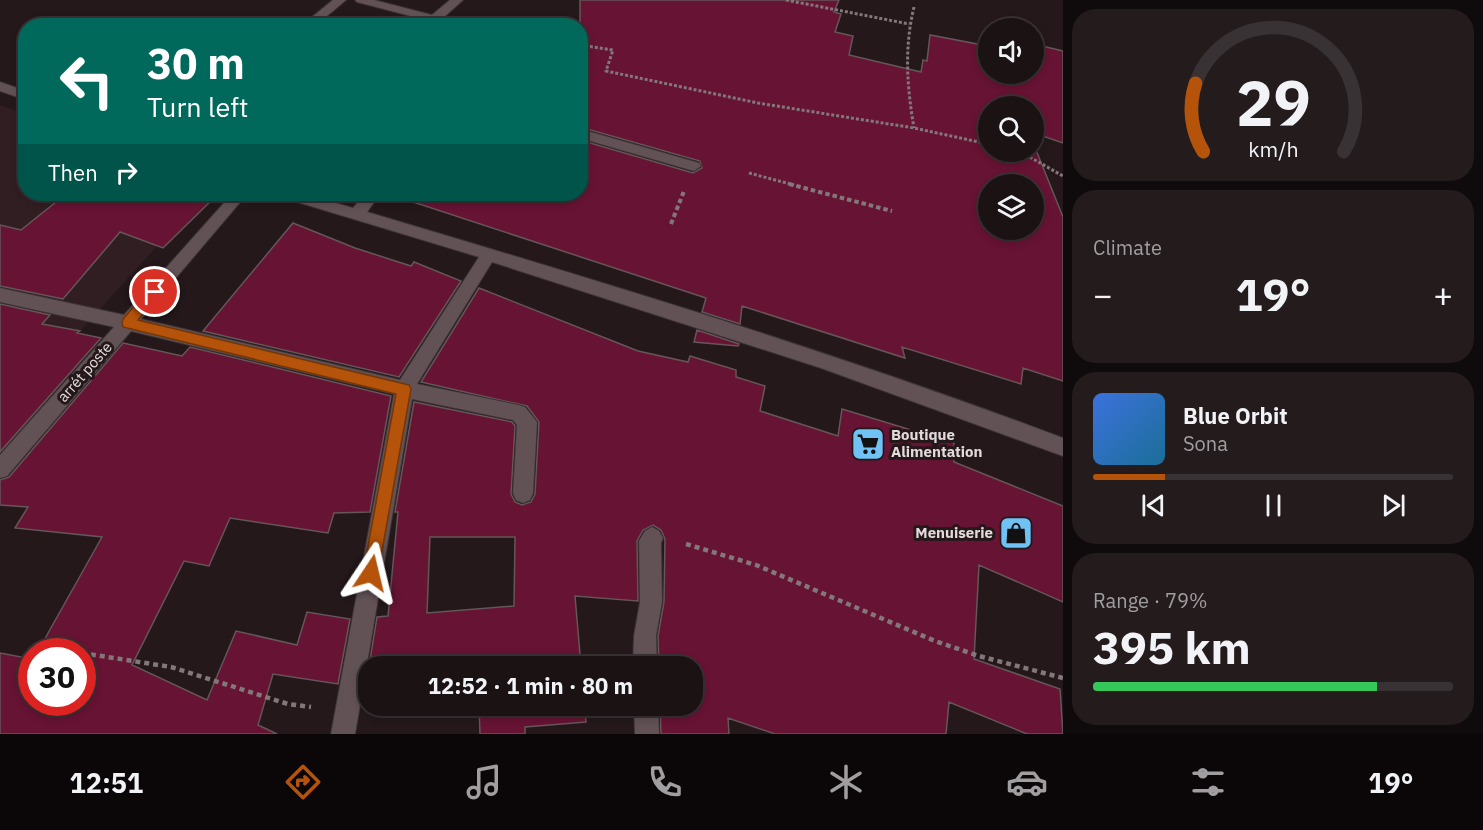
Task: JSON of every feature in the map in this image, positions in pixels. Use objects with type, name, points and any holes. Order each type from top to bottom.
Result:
[{"type":"street","points":[[318,18],[340,0]]},
{"type":"street","points":[[361,0],[417,18]]},
{"type":"street","points":[[435,18],[457,0]]},
{"type":"street","points":[[0,86],[18,93]]},
{"type":"street","points":[[588,135],[694,166]]},
{"type":"street","name":"arrét poste","points":[[0,469],[234,201]]},
{"type":"street","points":[[312,201],[489,254],[810,356],[968,410],[1063,447]]},
{"type":"street","points":[[356,214],[367,201]]},
{"type":"street","points":[[343,734],[404,389],[489,254]]},
{"type":"street","points":[[0,295],[404,389],[518,413],[527,422],[523,493]]},
{"type":"street","points":[[645,656],[645,636],[651,602],[650,541],[652,538]]},
{"type":"street","points":[[646,716],[647,734]]},
{"type":"path","points":[[786,0],[909,24]]},
{"type":"path","points":[[914,7],[906,49],[907,90],[914,128]]},
{"type":"path","points":[[588,46],[613,50],[606,71],[809,113],[914,128],[978,142]]},
{"type":"path","points":[[1038,162],[1063,176]]},
{"type":"path","points":[[749,173],[892,211]]},
{"type":"path","points":[[652,538],[655,536],[756,565],[935,641],[979,656],[1063,678]]},
{"type":"path","points":[[96,654],[171,667],[288,704],[346,711]]},
{"type":"shaded area","points":[[0,105],[18,111],[18,201],[110,201],[87,221],[157,246],[80,331],[0,315]]},
{"type":"building","points":[[580,0],[839,0],[834,12],[841,14],[835,32],[853,36],[849,55],[921,72],[923,60],[927,61],[930,35],[978,44],[978,84],[1044,84],[1044,46],[1063,51],[1063,143],[1044,136],[1044,96],[978,96],[978,162],[1041,162],[1063,217],[1063,381],[1023,368],[1021,384],[902,347],[905,358],[742,306],[740,324],[702,312],[706,298],[410,201],[588,201],[588,142],[693,173],[702,168],[700,161],[588,129],[588,18],[580,18]]},
{"type":"building","points":[[57,201],[211,201],[163,248],[120,232],[63,299],[0,286],[0,225],[21,230]]},
{"type":"building","points":[[293,223],[355,248],[411,266],[414,262],[461,281],[399,377],[203,331]]},
{"type":"building","points":[[479,288],[638,351],[688,362],[690,356],[736,370],[736,377],[765,386],[760,411],[838,436],[842,409],[954,443],[954,462],[1063,506],[1063,602],[979,565],[974,659],[1060,689],[1063,734],[1027,734],[949,702],[946,734],[775,734],[728,718],[729,734],[661,734],[660,716],[703,716],[703,656],[659,656],[658,636],[664,602],[665,539],[661,530],[653,525],[643,530],[637,541],[638,601],[575,596],[580,656],[371,656],[377,617],[388,616],[398,512],[395,512],[414,402],[512,422],[515,426],[511,494],[515,502],[522,505],[531,502],[535,494],[539,422],[527,406],[421,382]],"holes":[[[430,537],[515,537],[514,606],[427,613]]]},
{"type":"building","points":[[0,304],[50,315],[42,324],[80,331],[77,333],[101,338],[0,452]]},
{"type":"building","points":[[697,330],[739,344],[738,346],[694,342]]},
{"type":"building","points":[[123,343],[182,356],[190,347],[391,396],[370,512],[334,513],[328,533],[230,518],[209,566],[184,561],[132,665],[207,700],[236,631],[297,645],[307,612],[350,619],[338,684],[273,674],[258,725],[277,734],[0,734],[0,653],[18,656],[18,716],[96,716],[96,638],[45,638],[102,537],[15,528],[28,507],[0,505],[0,480],[9,477]]},
{"type":"building","points":[[479,716],[585,716],[586,722],[525,727],[525,734],[480,734]]},
{"type":"place","name":"Boutique Alimentation","points":[[868,444]]},
{"type":"place","name":"Menuiserie","points":[[1016,533]]},
{"type":"route","points":[[155,292],[128,323],[404,389],[371,573]]}]
